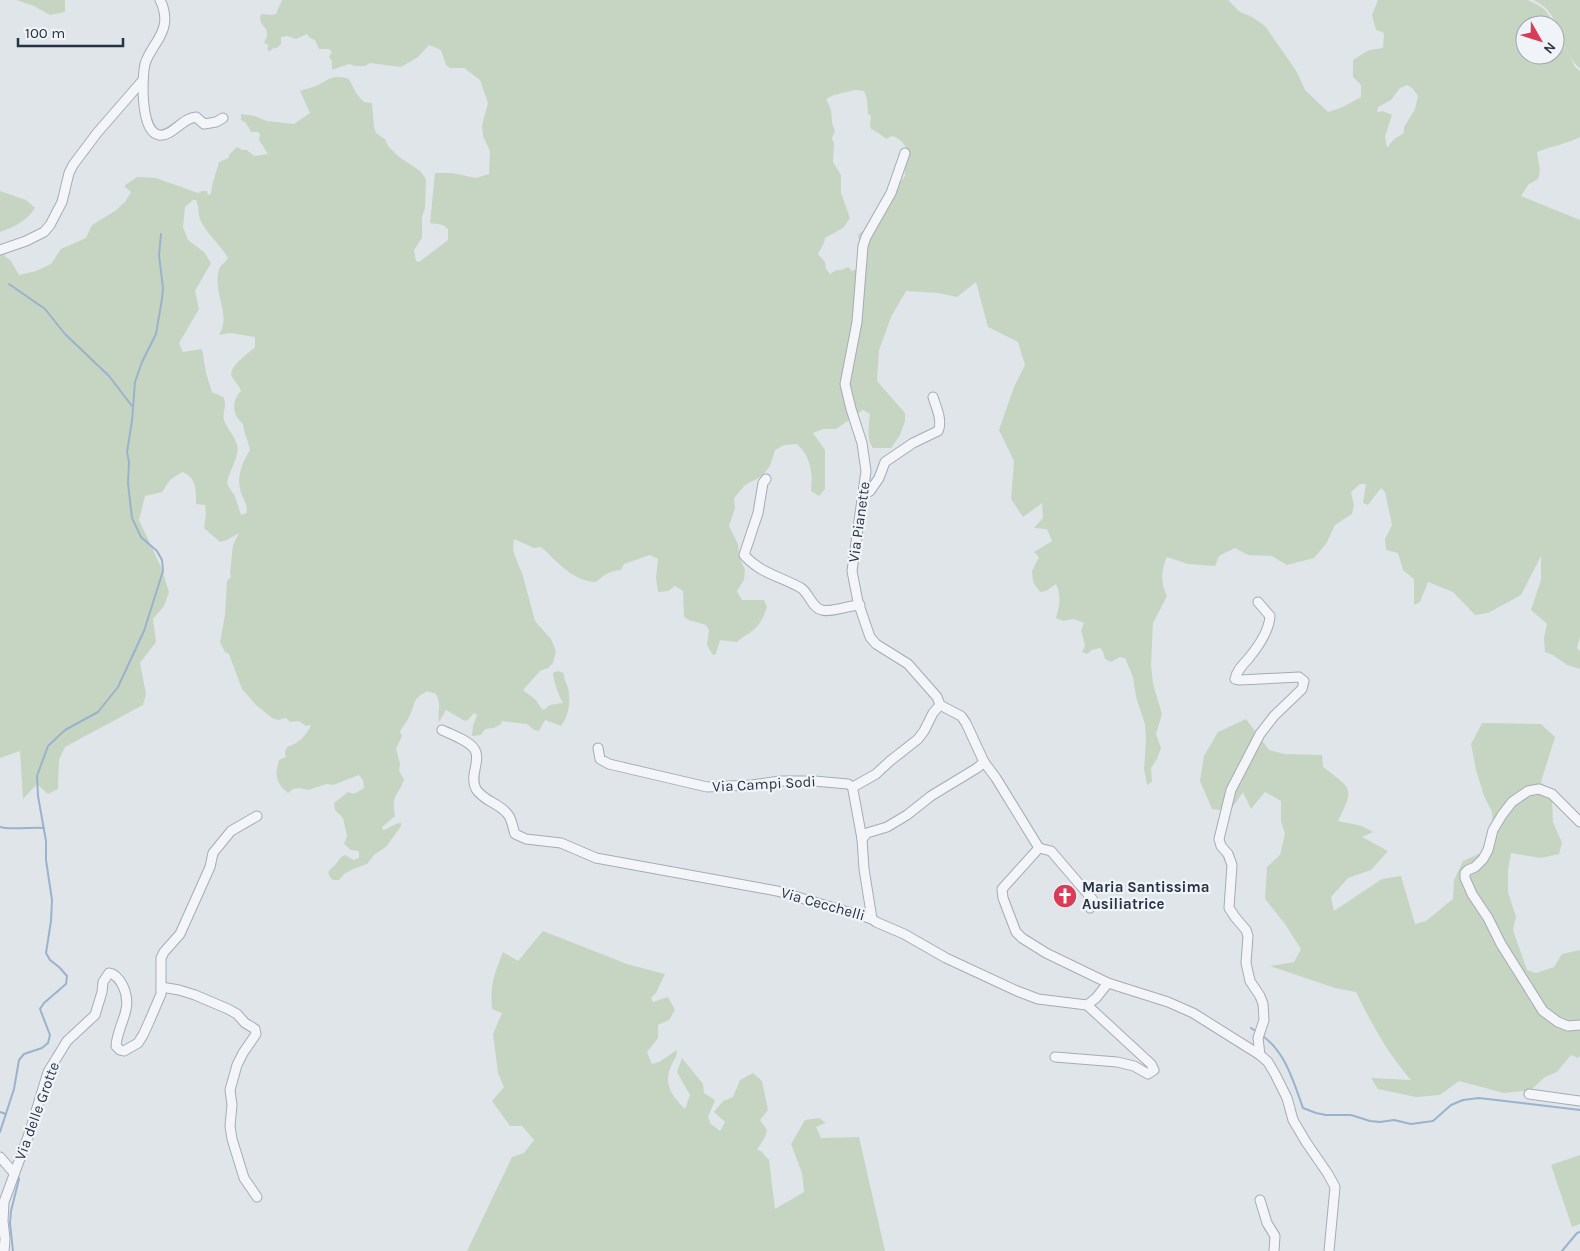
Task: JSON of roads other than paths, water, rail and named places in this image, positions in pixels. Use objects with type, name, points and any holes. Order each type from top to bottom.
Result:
[{"type":"street","points":[[160,0],[165,25],[146,63],[143,80],[147,121],[156,134],[165,134],[190,118],[196,117],[204,124],[216,122],[223,118]]},
{"type":"street","points":[[0,250],[26,241],[44,232],[50,226],[62,202],[69,173],[73,165],[97,133],[143,80]]},
{"type":"street","name":"Via Pianette","points":[[905,153],[891,193],[866,237],[857,322],[845,384],[850,409],[864,452],[866,471],[852,571],[870,637],[876,644],[908,664],[937,697],[940,705]]},
{"type":"street","points":[[864,495],[870,491],[879,478],[885,462],[914,443],[938,431],[940,421],[933,397]]},
{"type":"street","points":[[766,479],[763,483],[758,513],[744,555],[753,565],[764,572],[804,590],[817,608],[823,611],[860,605]]},
{"type":"street","points":[[1258,602],[1270,616],[1270,624],[1261,642],[1237,672],[1235,679],[1299,676],[1304,681],[1302,689],[1274,716],[1260,734],[1231,790],[1219,839],[1232,865],[1230,908],[1246,930],[1248,936],[1246,963],[1250,981],[1263,1004],[1264,1020],[1258,1038],[1260,1055]]},
{"type":"street","points":[[872,919],[865,876],[862,839],[852,790],[876,774],[918,739],[933,713],[940,705],[961,716],[984,762],[1039,848],[1051,851],[1080,882],[1093,900],[1090,908]]},
{"type":"street","name":"Via Cecchelli","points":[[442,730],[467,742],[475,750],[477,756],[473,779],[475,787],[483,797],[506,811],[511,818],[515,834],[526,839],[561,843],[596,858],[777,891],[872,919],[904,934],[946,958],[1017,991],[1038,999],[1087,1006]]},
{"type":"street","name":"Via Campi Sodi","points":[[598,748],[600,759],[609,764],[707,787],[752,785],[780,781],[848,784],[854,787]]},
{"type":"street","points":[[862,839],[867,834],[887,827],[907,815],[931,796],[984,762]]},
{"type":"street","points":[[1580,822],[1552,794],[1539,789],[1528,791],[1512,802],[1502,815],[1493,830],[1488,850],[1483,859],[1465,873],[1465,878],[1472,894],[1543,1011],[1558,1022],[1568,1026],[1580,1024]]},
{"type":"street","name":"Via delle Grotte","points":[[4,1251],[6,1239],[4,1202],[48,1072],[67,1041],[95,1015],[107,974],[112,973],[116,976],[126,994],[127,1011],[116,1046],[124,1051],[131,1048],[143,1035],[161,994],[161,958],[180,934],[210,867],[213,853],[231,831],[257,816]]},
{"type":"street","points":[[1039,848],[1002,889],[1003,898],[1016,932],[1046,953],[1108,983],[1168,1002],[1193,1013],[1268,1062],[1287,1098],[1293,1120],[1328,1174],[1334,1187],[1329,1251]]},
{"type":"street","points":[[1055,1057],[1117,1062],[1134,1066],[1148,1074],[1154,1070],[1151,1064],[1087,1006],[1108,983]]},
{"type":"street","points":[[161,987],[179,990],[228,1009],[255,1029],[256,1034],[237,1065],[230,1090],[232,1105],[230,1126],[244,1178],[257,1197]]},
{"type":"street","points":[[1529,1094],[1580,1101]]},
{"type":"street","points":[[0,1157],[15,1171]]},
{"type":"street","points":[[1260,1200],[1267,1223],[1275,1236],[1274,1251]]},
{"type":"waterway","points":[[0,1132],[14,1089],[19,1060],[24,1054],[42,1048],[48,1043],[50,1035],[40,1009],[44,1003],[66,984],[67,976],[50,960],[46,953],[52,900],[37,776],[48,746],[65,730],[98,712],[118,687],[144,631],[163,571],[162,560],[157,551],[141,537],[132,518],[127,452],[135,382],[142,362],[156,334],[162,299],[163,288],[159,255],[161,234]]},
{"type":"waterway","points":[[9,284],[45,309],[65,334],[109,376],[132,406]]},
{"type":"waterway","points":[[0,827],[44,828]]},
{"type":"waterway","points":[[1251,1028],[1257,1032]]},
{"type":"waterway","points":[[1261,1035],[1276,1049],[1288,1068],[1303,1108],[1316,1113],[1351,1115],[1370,1121],[1394,1120],[1411,1124],[1433,1121],[1451,1105],[1463,1100],[1479,1098],[1580,1110]]},
{"type":"waterway","points":[[0,1112],[6,1114]]},
{"type":"waterway","points":[[13,1251],[10,1223],[18,1176]]},
{"type":"waterway","points":[[1562,1251],[1580,1232]]},
{"type":"place","name":"Maria Santissima Ausiliatrice","points":[[1065,896]]}]
